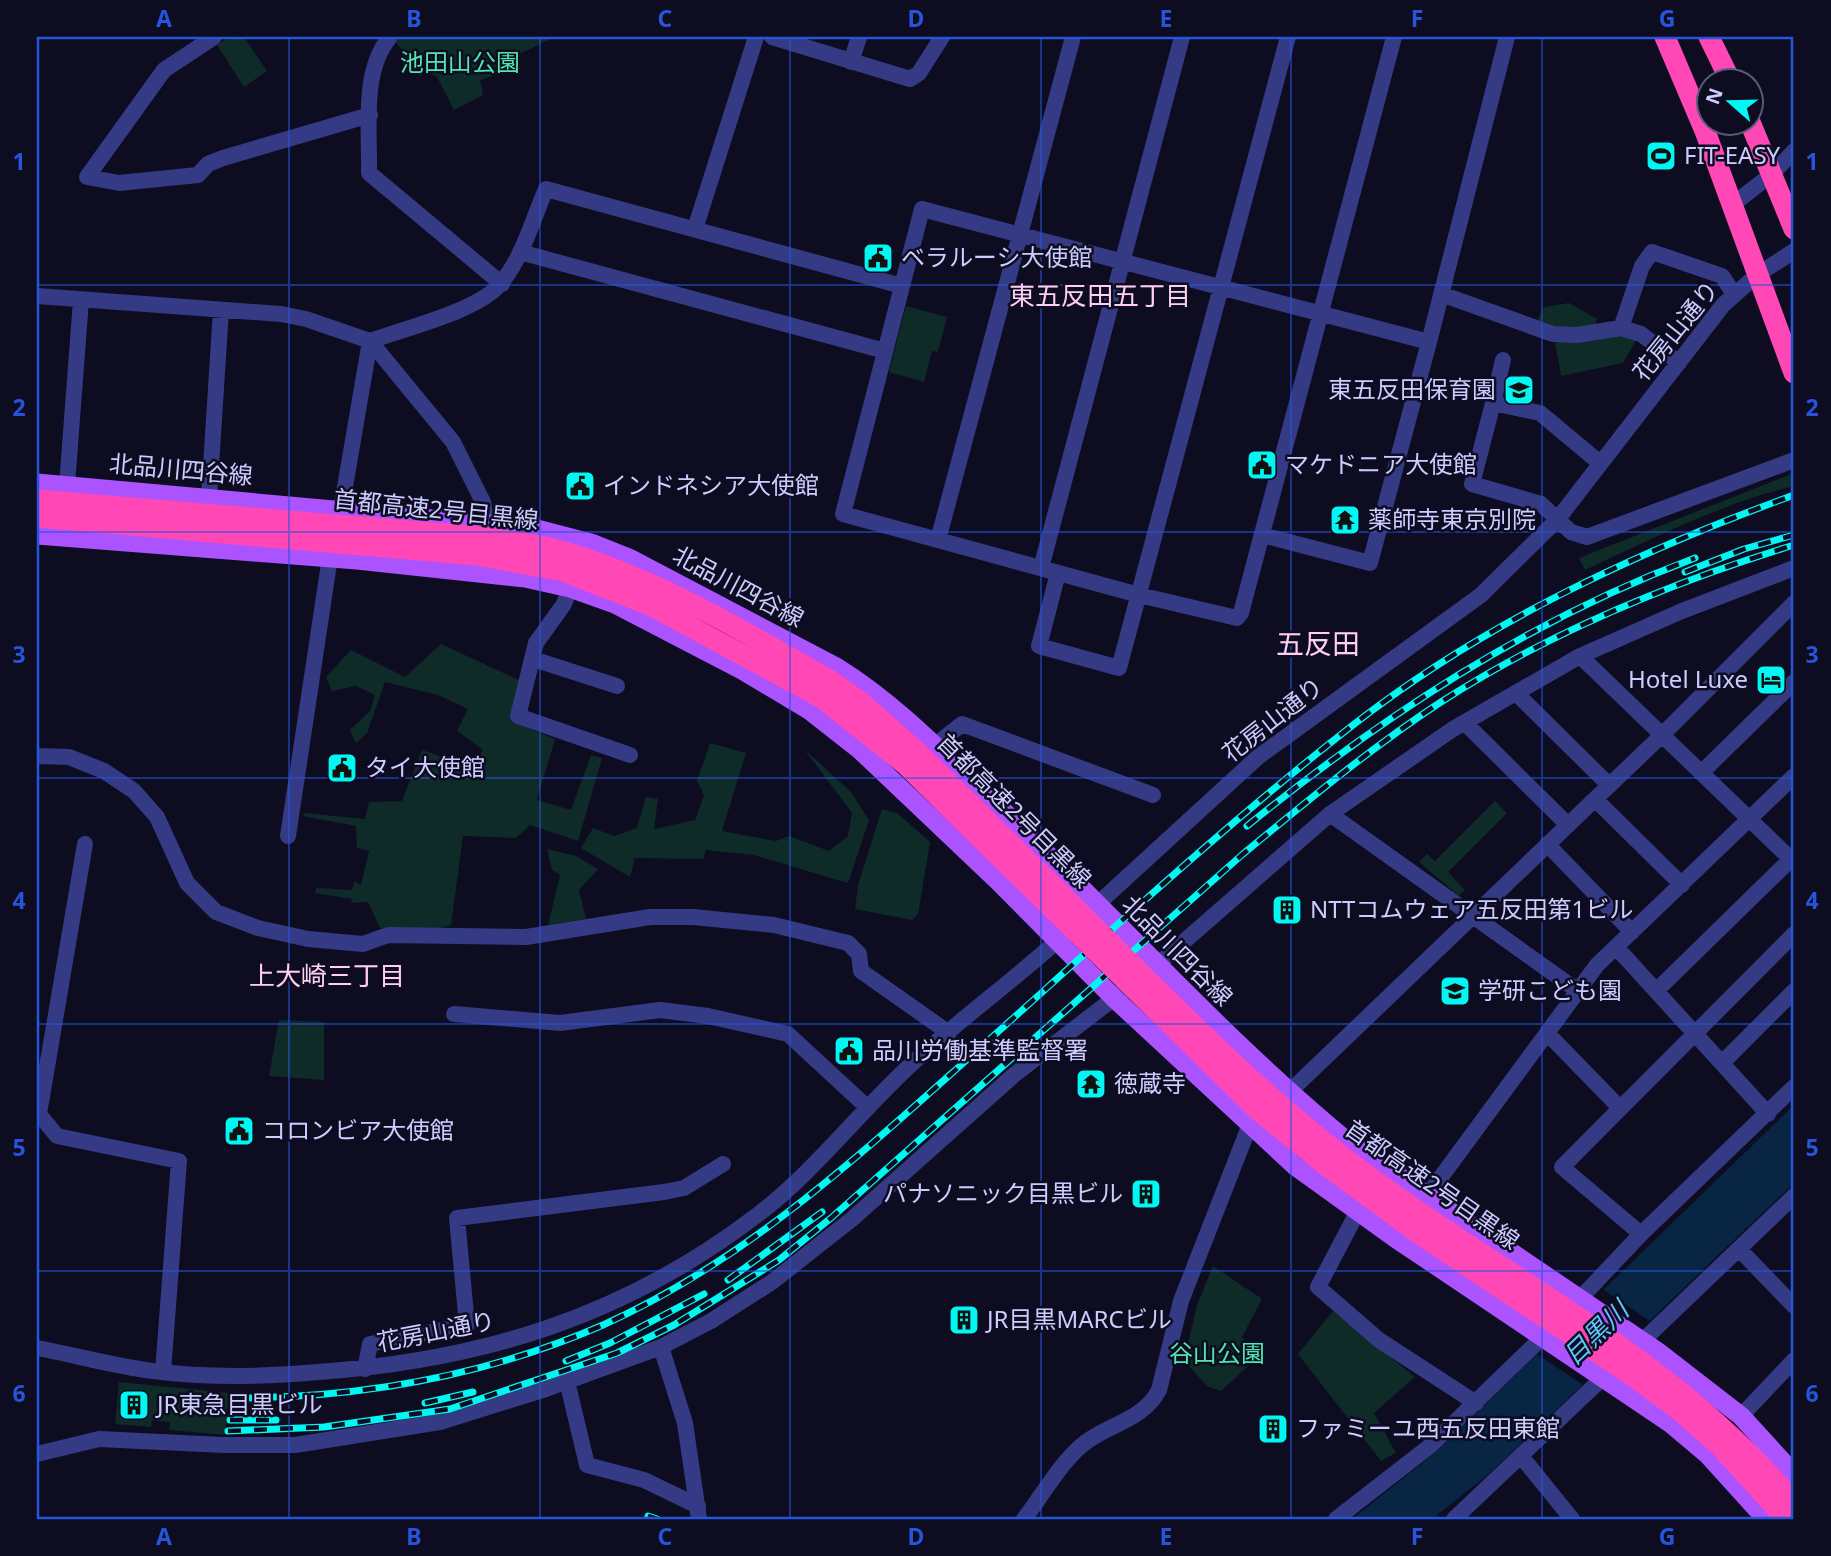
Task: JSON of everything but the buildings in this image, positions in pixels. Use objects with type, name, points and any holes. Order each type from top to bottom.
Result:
[{"type":"highway","points":[[1665,37],[1732,205],[1794,373]]},
{"type":"highway","points":[[1709,37],[1723,66]]},
{"type":"highway","points":[[1756,136],[1794,229]]},
{"type":"highway","name":"首都高速2号目黒線","points":[[37,500],[481,537],[542,547],[598,563],[660,589],[831,681],[916,751],[1269,1097],[1339,1154],[1421,1213],[1648,1365],[1729,1431],[1794,1503]]},
{"type":"highway","name":"首都高速2号目黒線","points":[[37,517],[464,554],[538,565],[619,591],[784,676],[848,716],[905,764],[1259,1111],[1327,1166],[1421,1235],[1633,1376],[1679,1410],[1719,1445],[1786,1519]]},
{"type":"main road","name":"北品川四谷線","points":[[37,483],[533,528],[629,558],[838,668],[859,681],[934,746],[1156,966],[1289,1093],[1347,1141],[1640,1338],[1741,1416],[1794,1474]]},
{"type":"main road","points":[[37,535],[330,557],[481,572],[570,588],[615,604],[741,670],[809,710],[860,750],[1058,940],[1115,999],[1249,1127],[1295,1166],[1358,1212],[1670,1423],[1708,1455],[1766,1519]]},
{"type":"street","points":[[214,37],[164,70],[86,177],[119,183],[198,175],[208,164],[223,158],[370,115]]},
{"type":"street","points":[[390,37],[380,51],[372,75],[369,173],[502,284]]},
{"type":"street","points":[[695,229],[756,37]]},
{"type":"street","points":[[772,37],[910,79],[919,73],[942,37]]},
{"type":"street","points":[[851,62],[859,37]]},
{"type":"street","points":[[938,540],[1073,37]]},
{"type":"street","points":[[1041,568],[1182,37]]},
{"type":"street","points":[[1058,573],[1039,646],[1119,668],[1288,37]]},
{"type":"street","points":[[1394,37],[1320,314],[1262,535],[1237,618],[1139,595],[843,514],[922,209],[1220,286],[1320,314],[1429,342]]},
{"type":"street","points":[[1262,535],[1370,563],[1507,37]]},
{"type":"street","points":[[1732,205],[1772,174],[1794,151]]},
{"type":"street","points":[[370,341],[475,303],[502,284],[520,252],[546,189],[902,286]]},
{"type":"street","name":"花房山通り","points":[[37,1348],[163,1372],[261,1377],[365,1369],[497,1346],[607,1306],[672,1273],[755,1217],[803,1178],[917,1059],[1058,940],[1258,757],[1481,595],[1557,520],[1734,294],[1794,251]]},
{"type":"street","points":[[520,252],[885,351]]},
{"type":"street","points":[[1621,328],[1642,266],[1652,252],[1722,276],[1734,294]]},
{"type":"street","points":[[1441,294],[1553,334],[1577,335],[1621,328],[1641,334],[1679,363]]},
{"type":"street","points":[[37,296],[306,319],[370,341],[453,442],[482,502],[487,524]]},
{"type":"street","points":[[67,485],[81,300]]},
{"type":"street","points":[[209,497],[221,310]]},
{"type":"street","points":[[341,510],[370,341]]},
{"type":"street","points":[[1503,360],[1472,484],[1541,504],[1557,520],[1580,536],[1596,536],[1794,460]]},
{"type":"street","points":[[1493,403],[1540,413],[1600,463]]},
{"type":"street","points":[[288,836],[330,557]]},
{"type":"street","points":[[37,1454],[99,1439],[223,1445],[295,1444],[440,1422],[661,1347],[711,1321],[772,1282],[852,1219],[1014,1075],[1156,966],[1330,814],[1465,723],[1580,656],[1682,611],[1794,568]]},
{"type":"street","points":[[570,588],[564,604],[536,643],[518,716],[630,755]]},
{"type":"street","points":[[1024,1519],[1077,1450],[1089,1439],[1136,1416],[1153,1400],[1159,1390],[1181,1301],[1249,1127],[1289,1093],[1662,735],[1794,603]]},
{"type":"street","points":[[1580,656],[1792,861],[1657,990]]},
{"type":"street","points":[[533,659],[617,686]]},
{"type":"street","points":[[1701,773],[1794,682]]},
{"type":"street","points":[[1516,693],[1609,785]]},
{"type":"street","points":[[1465,723],[1567,825]]},
{"type":"street","points":[[934,746],[962,724],[1153,795]]},
{"type":"street","points":[[37,756],[69,757],[104,771],[134,791],[157,817],[187,883],[216,912],[258,928],[308,939],[363,944],[388,935],[526,937],[650,917],[693,917],[774,925],[848,943],[859,954],[861,971],[949,1033]]},
{"type":"street","points":[[1427,1196],[1597,965],[1794,776]]},
{"type":"street","points":[[1595,799],[1682,885]]},
{"type":"street","points":[[1330,814],[1578,991]]},
{"type":"street","points":[[85,844],[44,1038],[39,1114],[57,1136],[178,1161],[163,1372]]},
{"type":"street","points":[[1547,844],[1632,932]]},
{"type":"street","points":[[1641,1234],[1562,1167],[1794,934]]},
{"type":"street","points":[[1616,947],[1769,1114]]},
{"type":"street","points":[[1723,1062],[1794,991]]},
{"type":"street","points":[[454,1014],[560,1023],[660,1010],[708,1016],[788,1034],[868,1108]]},
{"type":"street","points":[[1547,1033],[1620,1108]]},
{"type":"street","points":[[1336,1519],[1430,1446],[1545,1338],[1583,1300],[1641,1234],[1769,1114],[1794,1087]]},
{"type":"street","points":[[365,1369],[370,1344],[467,1325],[457,1218],[684,1188],[723,1164]]},
{"type":"street","points":[[1454,1519],[1521,1456],[1600,1374],[1740,1249],[1794,1196]]},
{"type":"street","points":[[1358,1212],[1318,1287],[1379,1340],[1476,1403]]},
{"type":"street","points":[[1740,1249],[1794,1306]]},
{"type":"street","points":[[661,1347],[685,1423],[698,1513]]},
{"type":"street","points":[[1741,1416],[1794,1360]]},
{"type":"street","points":[[567,1381],[587,1465],[643,1480],[698,1513]]},
{"type":"street","points":[[1521,1456],[1572,1519]]},
{"type":"green space","points":[[229,37],[244,37],[267,71],[244,87],[217,45]]},
{"type":"green space","name":"池田山公園","points":[[400,37],[555,37],[505,61],[505,72],[480,80],[483,95],[454,110],[437,77],[418,68],[396,43]]},
{"type":"green space","points":[[1569,303],[1597,319],[1594,329],[1535,325],[1544,307]]},
{"type":"green space","points":[[906,306],[947,317],[938,352],[932,351],[924,382],[889,372]]},
{"type":"green space","points":[[1639,335],[1623,363],[1561,376],[1554,336]]},
{"type":"green space","points":[[1794,473],[1794,486],[1714,512],[1585,570],[1579,558]]},
{"type":"green space","points":[[441,644],[521,681],[513,722],[555,739],[537,800],[571,810],[591,755],[602,758],[578,841],[530,825],[516,838],[463,836],[451,925],[436,929],[380,928],[368,902],[351,903],[352,899],[315,893],[316,888],[352,890],[354,881],[361,885],[369,851],[357,848],[356,826],[303,816],[304,813],[365,819],[369,802],[402,801],[422,750],[471,767],[483,750],[457,731],[468,709],[438,695],[385,682],[367,733],[356,743],[350,730],[370,711],[375,695],[356,686],[332,691],[326,677],[351,650],[405,677]]},
{"type":"green space","points":[[710,743],[746,753],[722,831],[776,841],[789,836],[829,851],[848,836],[852,813],[804,749],[851,792],[869,820],[848,883],[754,855],[706,850],[703,859],[635,858],[630,877],[581,848],[593,828],[614,836],[637,828],[646,797],[658,799],[654,829],[695,820],[704,795],[697,781]]},
{"type":"green space","points":[[1495,801],[1507,813],[1448,872],[1465,890],[1459,896],[1419,862],[1427,854],[1435,861]]},
{"type":"green space","points":[[882,809],[897,813],[930,842],[918,914],[912,920],[855,909],[858,885]]},
{"type":"green space","points":[[547,849],[576,856],[598,869],[579,890],[586,919],[548,925],[560,875],[552,870]]},
{"type":"green space","points":[[279,1020],[324,1022],[324,1080],[269,1076]]},
{"type":"green space","name":"谷山公園","points":[[1213,1266],[1262,1299],[1242,1337],[1257,1358],[1221,1391],[1207,1386],[1184,1361],[1197,1305]]},
{"type":"green space","points":[[1333,1311],[1415,1377],[1374,1413],[1396,1453],[1381,1461],[1298,1354]]},
{"type":"green space","points":[[119,1382],[229,1393],[225,1435],[169,1430],[170,1422],[152,1420],[151,1427],[115,1424]]},
{"type":"water","name":"目黒川","points":[[1794,1105],[1794,1183],[1489,1474],[1432,1519],[1352,1519],[1435,1453]]},
{"type":"pier","points":[[1601,1288],[1650,1321],[1583,1385],[1535,1353]]},
{"type":"railway","points":[[233,1398],[328,1394],[422,1381],[468,1371],[559,1343],[603,1325],[702,1272],[748,1242],[835,1174],[1203,849],[1302,765],[1403,688],[1509,622],[1564,593],[1677,540],[1794,495]]},
{"type":"railway","points":[[1685,572],[1744,549],[1794,535]]},
{"type":"railway","points":[[228,1431],[324,1427],[450,1409],[617,1353],[674,1325],[779,1260],[831,1218],[1243,854],[1340,775],[1415,719],[1482,677],[1568,632],[1703,575],[1794,545]]},
{"type":"railway","points":[[1247,826],[1351,746],[1460,674],[1574,611],[1695,558]]},
{"type":"railway","points":[[728,1280],[822,1212]]},
{"type":"railway","points":[[566,1361],[610,1343],[704,1294]]},
{"type":"railway","points":[[425,1403],[473,1392]]},
{"type":"railway","points":[[230,1420],[276,1420]]},
{"type":"railway","points":[[648,1516],[657,1519]]},
{"type":"place","name":"FIT-EASY","points":[[1661,156]]},
{"type":"place","name":"ベラルーシ大使館","points":[[878,258]]},
{"type":"place","name":"東五反田保育園","points":[[1519,390]]},
{"type":"place","name":"マケドニア大使館","points":[[1262,465]]},
{"type":"place","name":"インドネシア大使館","points":[[580,486]]},
{"type":"place","name":"薬師寺東京別院","points":[[1345,520]]},
{"type":"place","name":"Hotel Luxe","points":[[1771,680]]},
{"type":"place","name":"タイ大使館","points":[[342,768]]},
{"type":"place","name":"NTTコムウェア五反田第1ビル","points":[[1287,910]]},
{"type":"place","name":"学研こども園","points":[[1455,991]]},
{"type":"place","name":"品川労働基準監督署","points":[[849,1051]]},
{"type":"place","name":"徳蔵寺","points":[[1091,1084]]},
{"type":"place","name":"コロンビア大使館","points":[[239,1131]]},
{"type":"place","name":"パナソニック目黒ビル","points":[[1146,1194]]},
{"type":"place","name":"JR目黒MARCビル","points":[[964,1320]]},
{"type":"place","name":"JR東急目黒ビル","points":[[134,1405]]},
{"type":"place","name":"ファミーユ西五反田東館","points":[[1273,1429]]},
{"type":"district","name":"東五反田五丁目","points":[[1100,296]]},
{"type":"district","name":"五反田","points":[[1318,644]]},
{"type":"district","name":"上大崎三丁目","points":[[327,976]]}]
